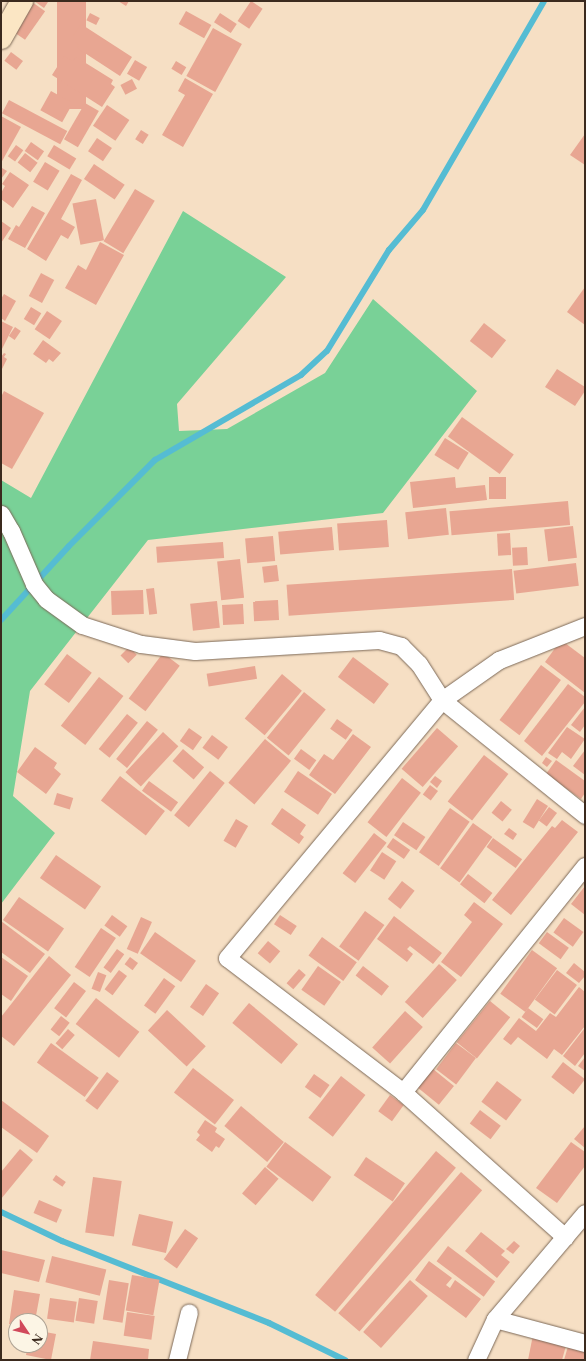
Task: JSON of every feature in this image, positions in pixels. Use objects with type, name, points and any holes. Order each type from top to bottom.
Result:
[{"type":"street","points":[[1,38],[22,1]]},
{"type":"street","points":[[1,514],[11,531],[34,584],[46,599],[82,625],[141,644],[195,651],[379,640],[401,646],[419,664],[442,700],[585,815]]},
{"type":"street","points":[[565,1237],[403,1092],[227,958],[442,700],[499,660],[585,626]]},
{"type":"street","points":[[403,1092],[585,866]]},
{"type":"street","points":[[476,1360],[495,1319],[585,1213]]},
{"type":"street","points":[[177,1360],[189,1312]]},
{"type":"street","points":[[495,1319],[585,1343]]},
{"type":"green space","points":[[183,211],[286,277],[177,404],[179,431],[227,429],[325,373],[373,299],[477,391],[383,513],[148,540],[30,691],[13,796],[55,833],[1,904],[1,480],[31,498]]},
{"type":"building","points":[[34,1],[47,1],[48,2],[44,8]]},
{"type":"building","points":[[57,1],[86,1],[86,109],[57,109]]},
{"type":"building","points":[[118,1],[129,1],[126,6]]},
{"type":"building","points":[[251,1],[263,9],[249,29],[238,21]]},
{"type":"building","points":[[32,2],[45,11],[25,40],[12,31]]},
{"type":"building","points":[[186,11],[211,25],[204,38],[179,24]]},
{"type":"building","points":[[90,13],[100,18],[96,25],[86,20]]},
{"type":"building","points":[[220,13],[237,24],[231,33],[214,22]]},
{"type":"building","points":[[81,24],[132,57],[120,76],[77,48],[79,45],[75,42],[77,38],[73,36]]},
{"type":"building","points":[[213,28],[242,44],[215,92],[186,76]]},
{"type":"building","points":[[11,52],[23,61],[16,70],[4,61]]},
{"type":"building","points":[[64,56],[73,61],[76,57],[113,80],[111,84],[115,87],[102,107],[52,75]]},
{"type":"building","points":[[135,60],[147,67],[139,81],[127,74]]},
{"type":"building","points":[[176,61],[186,67],[182,75],[171,69]]},
{"type":"building","points":[[185,78],[213,94],[183,147],[162,135],[185,95],[178,91]]},
{"type":"building","points":[[132,79],[137,89],[125,95],[120,85]]},
{"type":"building","points":[[51,91],[73,103],[62,122],[40,110]]},
{"type":"building","points":[[9,100],[67,131],[60,144],[2,113]]},
{"type":"building","points":[[85,103],[99,111],[78,147],[64,139]]},
{"type":"building","points":[[107,105],[129,120],[115,141],[93,126]]},
{"type":"building","points":[[1,116],[21,127],[1,163]]},
{"type":"building","points":[[141,130],[149,135],[143,144],[135,139]]},
{"type":"building","points":[[585,134],[585,165],[570,155]]},
{"type":"building","points":[[97,138],[112,148],[103,161],[88,151]]},
{"type":"building","points":[[31,142],[44,151],[38,160],[25,151]]},
{"type":"building","points":[[16,145],[23,150],[15,162],[8,156]]},
{"type":"building","points":[[54,145],[76,158],[70,170],[47,156]]},
{"type":"building","points":[[25,153],[38,163],[30,172],[18,162]]},
{"type":"building","points":[[45,162],[60,171],[48,190],[33,182]]},
{"type":"building","points":[[94,164],[125,185],[115,200],[84,179]]},
{"type":"building","points":[[2,168],[7,171],[1,179],[1,169]]},
{"type":"building","points":[[10,172],[29,185],[13,208],[1,199],[1,193],[5,186],[2,184]]},
{"type":"building","points":[[71,174],[82,180],[61,219],[75,227],[68,239],[61,235],[46,261],[27,249]]},
{"type":"building","points":[[135,189],[155,201],[123,253],[104,241]]},
{"type":"building","points":[[96,199],[104,240],[80,245],[72,204]]},
{"type":"building","points":[[32,206],[45,213],[25,248],[8,239],[16,225],[19,227]]},
{"type":"building","points":[[1,221],[11,228],[1,243]]},
{"type":"building","points":[[100,242],[124,255],[96,305],[65,288],[78,265],[86,270]]},
{"type":"building","points":[[41,273],[54,280],[42,303],[29,296]]},
{"type":"building","points":[[585,287],[585,325],[567,312]]},
{"type":"building","points":[[4,294],[16,301],[5,321],[1,318],[1,299]]},
{"type":"building","points":[[31,307],[41,313],[34,325],[24,319]]},
{"type":"building","points":[[47,311],[62,321],[50,339],[35,329]]},
{"type":"building","points":[[1,321],[13,327],[1,351]]},
{"type":"building","points":[[484,323],[506,340],[492,358],[470,341]]},
{"type":"building","points":[[15,327],[21,331],[15,340],[9,336]]},
{"type":"building","points":[[43,340],[61,353],[53,362],[49,359],[46,363],[33,354]]},
{"type":"building","points":[[4,353],[6,354],[4,357],[7,359],[1,371],[1,357]]},
{"type":"building","points":[[557,369],[585,387],[585,391],[575,406],[545,387]]},
{"type":"building","points":[[4,391],[44,413],[12,469],[1,463],[1,397]]},
{"type":"building","points":[[462,417],[514,455],[500,474],[448,436]]},
{"type":"building","points":[[445,438],[469,453],[458,470],[434,455]]},
{"type":"building","points":[[455,477],[456,488],[485,485],[487,500],[413,508],[410,482]]},
{"type":"building","points":[[489,477],[506,477],[506,499],[489,499]]},
{"type":"building","points":[[568,501],[570,525],[452,535],[449,511]]},
{"type":"building","points":[[446,508],[449,535],[408,539],[405,512]]},
{"type":"building","points":[[387,520],[389,547],[339,550],[337,523]]},
{"type":"building","points":[[573,526],[577,558],[548,561],[544,530]]},
{"type":"building","points":[[332,527],[334,550],[280,555],[278,532]]},
{"type":"building","points":[[510,533],[511,555],[498,556],[497,534]]},
{"type":"building","points":[[273,536],[275,561],[247,563],[245,538]]},
{"type":"building","points":[[223,542],[224,558],[157,563],[156,547]]},
{"type":"building","points":[[527,547],[528,565],[513,566],[512,548]]},
{"type":"building","points":[[240,559],[244,598],[221,600],[217,561]]},
{"type":"building","points":[[576,563],[579,586],[516,594],[513,571]]},
{"type":"building","points":[[277,565],[279,581],[264,583],[262,567]]},
{"type":"building","points":[[512,569],[514,600],[289,616],[287,585]]},
{"type":"building","points":[[154,588],[157,614],[149,615],[146,589]]},
{"type":"building","points":[[143,590],[144,614],[112,615],[111,591]]},
{"type":"building","points":[[278,600],[279,620],[254,621],[253,601]]},
{"type":"building","points":[[217,601],[220,628],[193,631],[190,604]]},
{"type":"building","points":[[243,604],[244,624],[223,625],[222,605]]},
{"type":"building","points":[[561,640],[585,658],[585,693],[545,662]]},
{"type":"building","points":[[129,647],[137,655],[128,663],[121,655]]},
{"type":"building","points":[[163,653],[180,666],[145,711],[129,699]]},
{"type":"building","points":[[67,654],[92,673],[69,703],[44,684]]},
{"type":"building","points":[[353,657],[389,684],[374,704],[338,677]]},
{"type":"building","points":[[541,665],[561,680],[519,735],[499,720]]},
{"type":"building","points":[[255,666],[257,679],[209,687],[207,674]]},
{"type":"building","points":[[282,674],[302,691],[265,735],[245,718]]},
{"type":"building","points":[[99,677],[123,696],[85,745],[61,726]]},
{"type":"building","points":[[568,684],[585,697],[585,702],[542,756],[524,741]]},
{"type":"building","points":[[304,692],[326,710],[289,755],[267,738]]},
{"type":"building","points":[[585,707],[585,725],[580,732],[571,725]]},
{"type":"building","points":[[127,714],[138,723],[110,758],[99,749]]},
{"type":"building","points":[[337,719],[353,730],[346,740],[330,729]]},
{"type":"building","points":[[147,721],[158,730],[127,768],[116,759]]},
{"type":"building","points":[[567,727],[585,739],[571,759],[562,752],[557,759],[548,753]]},
{"type":"building","points":[[189,728],[202,737],[193,750],[180,741]]},
{"type":"building","points":[[437,728],[458,746],[423,787],[402,769]]},
{"type":"building","points":[[163,732],[178,746],[141,787],[125,772]]},
{"type":"building","points":[[353,734],[371,747],[335,794],[309,775],[324,754],[333,760]]},
{"type":"building","points":[[212,735],[228,747],[218,760],[202,748]]},
{"type":"building","points":[[265,739],[291,761],[254,805],[228,783]]},
{"type":"building","points":[[35,747],[57,763],[54,768],[61,774],[46,794],[17,772]]},
{"type":"building","points":[[183,749],[204,767],[194,779],[173,761]]},
{"type":"building","points":[[301,749],[316,760],[309,770],[294,759]]},
{"type":"building","points":[[585,750],[585,775],[573,766]]},
{"type":"building","points":[[484,755],[508,774],[472,821],[448,801]]},
{"type":"building","points":[[546,757],[552,761],[547,767],[542,763]]},
{"type":"building","points":[[556,760],[585,781],[585,793],[581,799],[546,774]]},
{"type":"building","points":[[210,771],[225,783],[189,827],[174,815]]},
{"type":"building","points":[[298,771],[332,794],[318,815],[284,792]]},
{"type":"building","points":[[120,776],[165,811],[146,836],[101,800]]},
{"type":"building","points":[[435,776],[442,781],[437,788],[430,782]]},
{"type":"building","points":[[402,778],[421,793],[386,837],[368,822]]},
{"type":"building","points":[[149,781],[178,802],[171,812],[142,791]]},
{"type":"building","points":[[430,785],[438,791],[431,801],[423,795]]},
{"type":"building","points":[[57,793],[73,798],[70,809],[53,804]]},
{"type":"building","points":[[537,799],[548,806],[534,829],[523,822]]},
{"type":"building","points":[[501,801],[512,810],[502,821],[492,813]]},
{"type":"building","points":[[549,807],[557,813],[547,827],[539,821]]},
{"type":"building","points":[[282,808],[306,825],[300,834],[304,837],[299,844],[271,824]]},
{"type":"building","points":[[450,808],[470,822],[439,866],[419,852]]},
{"type":"building","points":[[236,819],[248,826],[236,848],[224,841]]},
{"type":"building","points":[[562,820],[578,832],[511,915],[492,900],[552,826],[555,828]]},
{"type":"building","points":[[403,822],[425,837],[416,850],[394,835]]},
{"type":"building","points":[[473,823],[492,837],[460,882],[440,868]]},
{"type":"building","points":[[509,828],[517,834],[513,840],[504,834]]},
{"type":"building","points":[[374,833],[387,843],[355,883],[343,873]]},
{"type":"building","points":[[393,838],[410,850],[404,859],[387,847]]},
{"type":"building","points":[[493,838],[522,859],[516,868],[487,847]]},
{"type":"building","points":[[382,852],[396,861],[384,880],[370,870]]},
{"type":"building","points":[[56,855],[101,887],[85,909],[40,878]]},
{"type":"building","points":[[468,874],[492,893],[484,903],[460,884]]},
{"type":"building","points":[[402,881],[415,891],[400,909],[388,899]]},
{"type":"building","points":[[585,886],[585,915],[571,904]]},
{"type":"building","points":[[19,897],[64,929],[48,951],[3,920]]},
{"type":"building","points":[[474,902],[503,924],[461,977],[441,962],[472,922],[464,915]]},
{"type":"building","points":[[365,911],[384,925],[359,961],[339,947]]},
{"type":"building","points":[[112,915],[127,926],[120,937],[104,926]]},
{"type":"building","points":[[280,915],[297,926],[291,935],[274,924]]},
{"type":"building","points":[[394,916],[442,953],[433,964],[410,946],[407,949],[413,954],[407,962],[377,939]]},
{"type":"building","points":[[141,917],[152,922],[138,954],[127,949]]},
{"type":"building","points":[[564,918],[583,932],[573,947],[553,933]]},
{"type":"building","points":[[1,921],[45,954],[30,973],[1,952]]},
{"type":"building","points":[[101,928],[116,938],[90,977],[75,967]]},
{"type":"building","points":[[155,932],[196,961],[181,982],[140,953]]},
{"type":"building","points":[[547,932],[569,948],[561,959],[539,943]]},
{"type":"building","points":[[322,937],[357,962],[343,981],[308,956]]},
{"type":"building","points":[[268,941],[280,951],[270,964],[258,953]]},
{"type":"building","points":[[117,949],[124,954],[111,973],[103,968]]},
{"type":"building","points":[[532,950],[557,968],[525,1012],[500,994]]},
{"type":"building","points":[[49,956],[71,975],[14,1046],[1,1036],[1,1017]]},
{"type":"building","points":[[1,957],[28,976],[11,1001],[1,994]]},
{"type":"building","points":[[130,957],[138,963],[133,970],[125,964]]},
{"type":"building","points":[[574,963],[585,972],[585,976],[579,983],[566,973]]},
{"type":"building","points":[[439,964],[457,980],[423,1018],[405,1002]]},
{"type":"building","points":[[318,966],[341,982],[324,1006],[301,990]]},
{"type":"building","points":[[363,966],[389,986],[382,996],[356,975]]},
{"type":"building","points":[[299,969],[306,975],[293,989],[287,983]]},
{"type":"building","points":[[119,970],[127,976],[113,995],[105,989]]},
{"type":"building","points":[[557,970],[577,985],[555,1015],[535,1000]]},
{"type":"building","points":[[98,972],[106,975],[100,992],[92,989]]},
{"type":"building","points":[[164,978],[175,986],[155,1014],[144,1006]]},
{"type":"building","points":[[74,982],[86,991],[66,1017],[54,1008]]},
{"type":"building","points":[[206,984],[219,993],[203,1016],[190,1007]]},
{"type":"building","points":[[579,987],[585,992],[585,1026],[562,1055],[554,1049],[547,1059],[518,1037],[511,1045],[503,1039],[519,1018],[536,1031],[550,1013],[556,1017]]},
{"type":"building","points":[[96,998],[139,1032],[119,1058],[76,1024]]},
{"type":"building","points":[[490,1001],[510,1017],[477,1059],[457,1042]]},
{"type":"building","points":[[249,1003],[298,1044],[281,1064],[232,1023]]},
{"type":"building","points":[[528,1008],[543,1019],[537,1028],[522,1017]]},
{"type":"building","points":[[167,1010],[206,1046],[187,1067],[148,1030]]},
{"type":"building","points":[[405,1011],[423,1027],[390,1063],[372,1047]]},
{"type":"building","points":[[61,1016],[70,1023],[59,1036],[51,1029]]},
{"type":"building","points":[[68,1029],[75,1035],[62,1049],[56,1043]]},
{"type":"building","points":[[584,1029],[585,1053],[575,1066],[563,1056]]},
{"type":"building","points":[[51,1043],[99,1078],[85,1097],[37,1062]]},
{"type":"building","points":[[456,1043],[476,1058],[456,1084],[436,1069]]},
{"type":"building","points":[[585,1057],[585,1071],[578,1066]]},
{"type":"building","points":[[563,1062],[585,1079],[573,1094],[551,1077]]},
{"type":"building","points":[[193,1068],[234,1100],[215,1124],[174,1092]]},
{"type":"building","points":[[433,1069],[454,1086],[439,1105],[418,1088]]},
{"type":"building","points":[[107,1072],[119,1081],[97,1110],[85,1101]]},
{"type":"building","points":[[314,1074],[330,1085],[320,1098],[305,1087]]},
{"type":"building","points":[[341,1076],[365,1095],[333,1137],[308,1118]]},
{"type":"building","points":[[497,1081],[522,1100],[506,1120],[481,1102]]},
{"type":"building","points":[[390,1095],[404,1105],[392,1121],[378,1111]]},
{"type":"building","points":[[1,1100],[49,1136],[37,1153],[1,1127]]},
{"type":"building","points":[[241,1106],[284,1142],[267,1162],[224,1126]]},
{"type":"building","points":[[480,1110],[501,1126],[491,1139],[470,1124]]},
{"type":"building","points":[[205,1120],[217,1128],[215,1132],[225,1139],[219,1148],[216,1146],[212,1152],[196,1140],[200,1135],[197,1132]]},
{"type":"building","points":[[585,1126],[585,1148],[574,1139]]},
{"type":"building","points":[[285,1142],[331,1177],[313,1202],[266,1167]]},
{"type":"building","points":[[571,1142],[585,1152],[585,1166],[557,1203],[536,1188]]},
{"type":"building","points":[[20,1149],[33,1160],[1,1199],[1,1172]]},
{"type":"building","points":[[436,1151],[456,1168],[335,1312],[315,1295]]},
{"type":"building","points":[[366,1157],[405,1183],[393,1202],[354,1175]]},
{"type":"building","points":[[265,1167],[279,1179],[256,1205],[242,1193]]},
{"type":"building","points":[[461,1172],[482,1190],[359,1332],[338,1313]]},
{"type":"building","points":[[56,1175],[66,1182],[62,1187],[53,1180]]},
{"type":"building","points":[[93,1177],[122,1181],[114,1236],[85,1232]]},
{"type":"building","points":[[39,1200],[62,1210],[57,1223],[34,1213]]},
{"type":"building","points":[[139,1214],[173,1222],[166,1253],[132,1245]]},
{"type":"building","points":[[185,1229],[198,1238],[177,1268],[164,1259]]},
{"type":"building","points":[[481,1232],[505,1251],[501,1255],[510,1262],[497,1278],[465,1251]]},
{"type":"building","points":[[514,1241],[520,1246],[513,1254],[506,1249]]},
{"type":"building","points":[[448,1246],[495,1282],[484,1297],[437,1261]]},
{"type":"building","points":[[1,1250],[45,1260],[39,1282],[1,1273]]},
{"type":"building","points":[[52,1256],[106,1270],[100,1296],[45,1282]]},
{"type":"building","points":[[429,1261],[452,1278],[446,1285],[450,1288],[455,1280],[481,1299],[466,1318],[415,1280]]},
{"type":"building","points":[[132,1275],[160,1280],[153,1315],[126,1310]]},
{"type":"building","points":[[109,1280],[129,1283],[122,1323],[103,1320]]},
{"type":"building","points":[[410,1280],[428,1296],[381,1348],[363,1332]]},
{"type":"building","points":[[14,1290],[40,1294],[36,1313],[11,1313]]},
{"type":"building","points":[[50,1298],[77,1302],[74,1323],[48,1319]]},
{"type":"building","points":[[79,1298],[98,1301],[94,1324],[75,1321]]},
{"type":"building","points":[[127,1312],[155,1316],[151,1340],[124,1336]]},
{"type":"building","points":[[48,1332],[56,1334],[51,1360],[26,1355],[26,1353],[48,1353]]},
{"type":"building","points":[[533,1335],[567,1342],[562,1360],[528,1360]]},
{"type":"building","points":[[93,1341],[149,1349],[148,1360],[90,1360]]},
{"type":"building","points":[[569,1343],[585,1348],[585,1360],[564,1360]]},
{"type":"waterway","points":[[1,620],[69,546],[155,460],[301,375],[327,351],[389,250],[423,210],[544,1]]},
{"type":"waterway","points":[[1,1212],[62,1241],[269,1323],[345,1360]]}]
